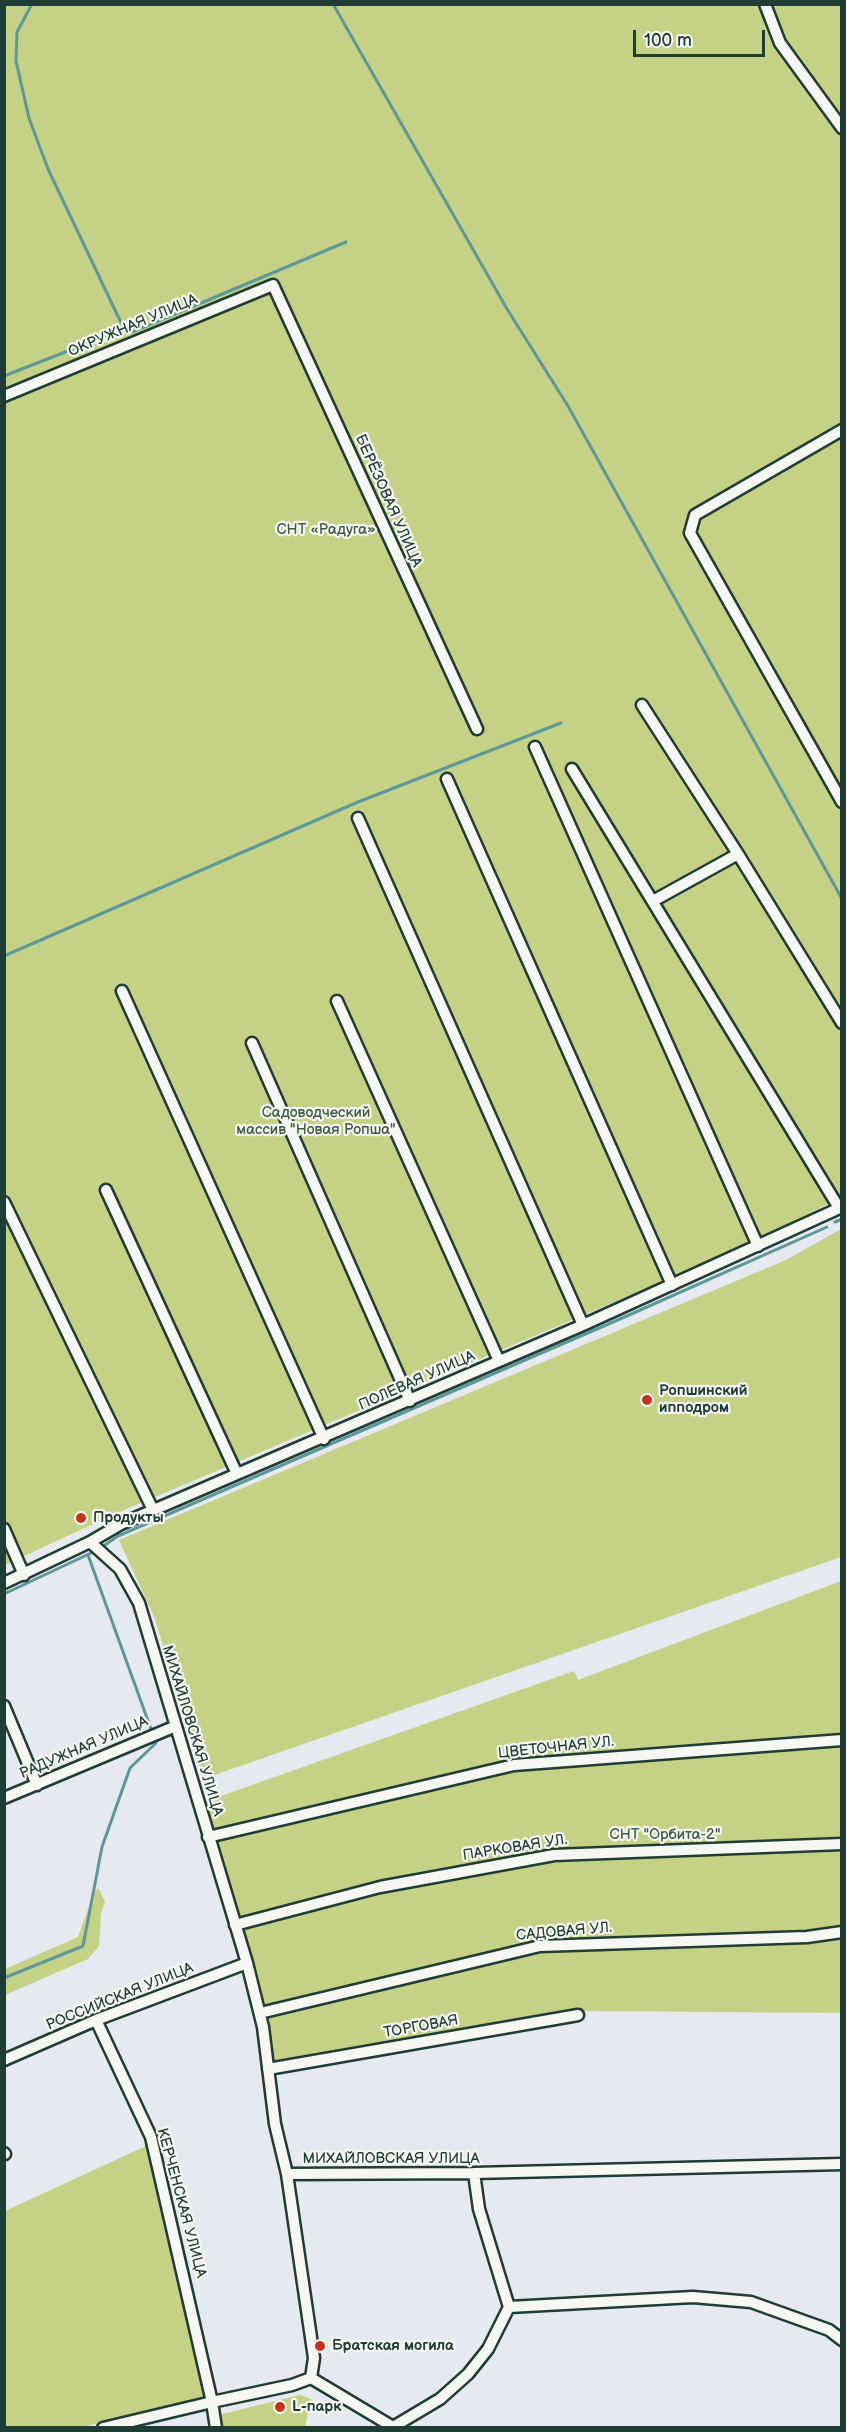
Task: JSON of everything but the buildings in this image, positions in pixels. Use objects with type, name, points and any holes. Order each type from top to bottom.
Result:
[{"type":"street","points":[[765,4],[780,43],[842,128]]},
{"type":"street","name":"ОКРУЖНАЯ УЛИЦА","points":[[4,396],[273,285]]},
{"type":"street","name":"БЕРЁЗОВАЯ УЛИЦА","points":[[273,285],[477,729]]},
{"type":"street","points":[[842,430],[695,516],[690,533],[842,802]]},
{"type":"street","points":[[642,705],[738,854],[842,1023]]},
{"type":"street","points":[[535,747],[758,1246]]},
{"type":"street","points":[[572,769],[840,1207]]},
{"type":"street","points":[[447,779],[672,1285]]},
{"type":"street","points":[[358,818],[583,1325]]},
{"type":"street","points":[[653,901],[738,854]]},
{"type":"street","points":[[122,991],[324,1439]]},
{"type":"street","points":[[337,1001],[499,1361]]},
{"type":"street","points":[[252,1043],[410,1401]]},
{"type":"street","points":[[106,1190],[237,1474]]},
{"type":"street","points":[[4,1202],[153,1510]]},
{"type":"street","name":"ПОЛЕВАЯ УЛИЦА","points":[[4,1583],[90,1542],[121,1524],[324,1439],[583,1325],[840,1207]]},
{"type":"street","points":[[4,1529],[24,1575]]},
{"type":"street","name":"МИХАЙЛОВСКАЯ УЛИЦА","points":[[90,1542],[120,1569],[139,1604],[260,2013],[275,2124],[287,2174],[474,2174],[842,2164]]},
{"type":"street","points":[[4,1706],[37,1785]]},
{"type":"street","name":"РАДУЖНАЯ УЛИЦА","points":[[4,1798],[176,1726]]},
{"type":"street","name":"ЦВЕТОЧНАЯ УЛ.","points":[[208,1837],[514,1765],[842,1740]]},
{"type":"street","name":"ПАРКОВАЯ УЛ.","points":[[235,1925],[380,1887],[554,1855],[842,1844]]},
{"type":"street","name":"САДОВАЯ УЛ.","points":[[260,2013],[540,1946],[807,1937],[842,1932]]},
{"type":"street","name":"РОССИЙСКАЯ УЛИЦА","points":[[4,2060],[96,2020],[247,1963]]},
{"type":"street","name":"ТОРГОВАЯ","points":[[268,2069],[578,2015]]},
{"type":"street","name":"КЕРЧЕНСКАЯ УЛИЦА","points":[[96,2020],[151,2137],[216,2427]]},
{"type":"street","points":[[287,2174],[314,2358],[311,2378]]},
{"type":"street","points":[[311,2378],[393,2427],[440,2399],[468,2374],[488,2349],[510,2307],[479,2209],[474,2174]]},
{"type":"street","points":[[510,2307],[693,2297],[751,2302],[829,2330],[842,2340]]},
{"type":"street","points":[[103,2427],[291,2385],[311,2378]]},
{"type":"green space","points":[[4,5],[842,5],[841,1197],[751,1244],[108,1517],[5,1565]]},
{"type":"green space","name":"Ропшинский ипподром","points":[[841,1229],[841,1557],[203,1779],[155,1619],[119,1540],[786,1260]]},
{"type":"green space","name":"СНТ \"Орбита-2\"","points":[[841,1581],[841,2013],[585,2011],[271,2065],[204,1802],[574,1671],[578,1680]]},
{"type":"green space","points":[[98,1888],[105,1901],[101,1914],[99,1946],[88,1959],[5,1995],[5,1969],[78,1937],[94,1892]]},
{"type":"green space","points":[[146,2146],[205,2397],[82,2427],[5,2427],[5,2211]]},
{"type":"green space","name":"L-парк","points":[[300,2395],[311,2399],[305,2427],[221,2427],[218,2415]]},
{"type":"waterway","points":[[4,376],[124,329],[48,169],[29,118],[16,61],[17,32],[32,4]]},
{"type":"waterway","points":[[333,4],[507,309],[568,406],[842,899]]},
{"type":"waterway","points":[[132,332],[346,242]]},
{"type":"waterway","points":[[4,956],[358,802],[561,723]]},
{"type":"waterway","points":[[835,1222],[842,1219]]},
{"type":"waterway","points":[[105,1545],[118,1536],[827,1227]]},
{"type":"waterway","points":[[4,1594],[91,1553]]},
{"type":"waterway","points":[[88,1555],[151,1729]]},
{"type":"waterway","points":[[4,1978],[83,1946],[102,1847],[130,1768],[156,1743]]},
{"type":"place","name":"Ропшинский ипподром","points":[[647,1400]]},
{"type":"place","name":"Продукты","points":[[81,1518]]},
{"type":"place","name":"Братская могила","points":[[320,2346]]},
{"type":"place","name":"L-парк","points":[[280,2407]]},
{"type":"park label","name":"СНТ «Радуга»","points":[[326,530]]},
{"type":"park label","name":"Садоводческий массив \"Новая Ропша\"","points":[[316,1122]]}]
